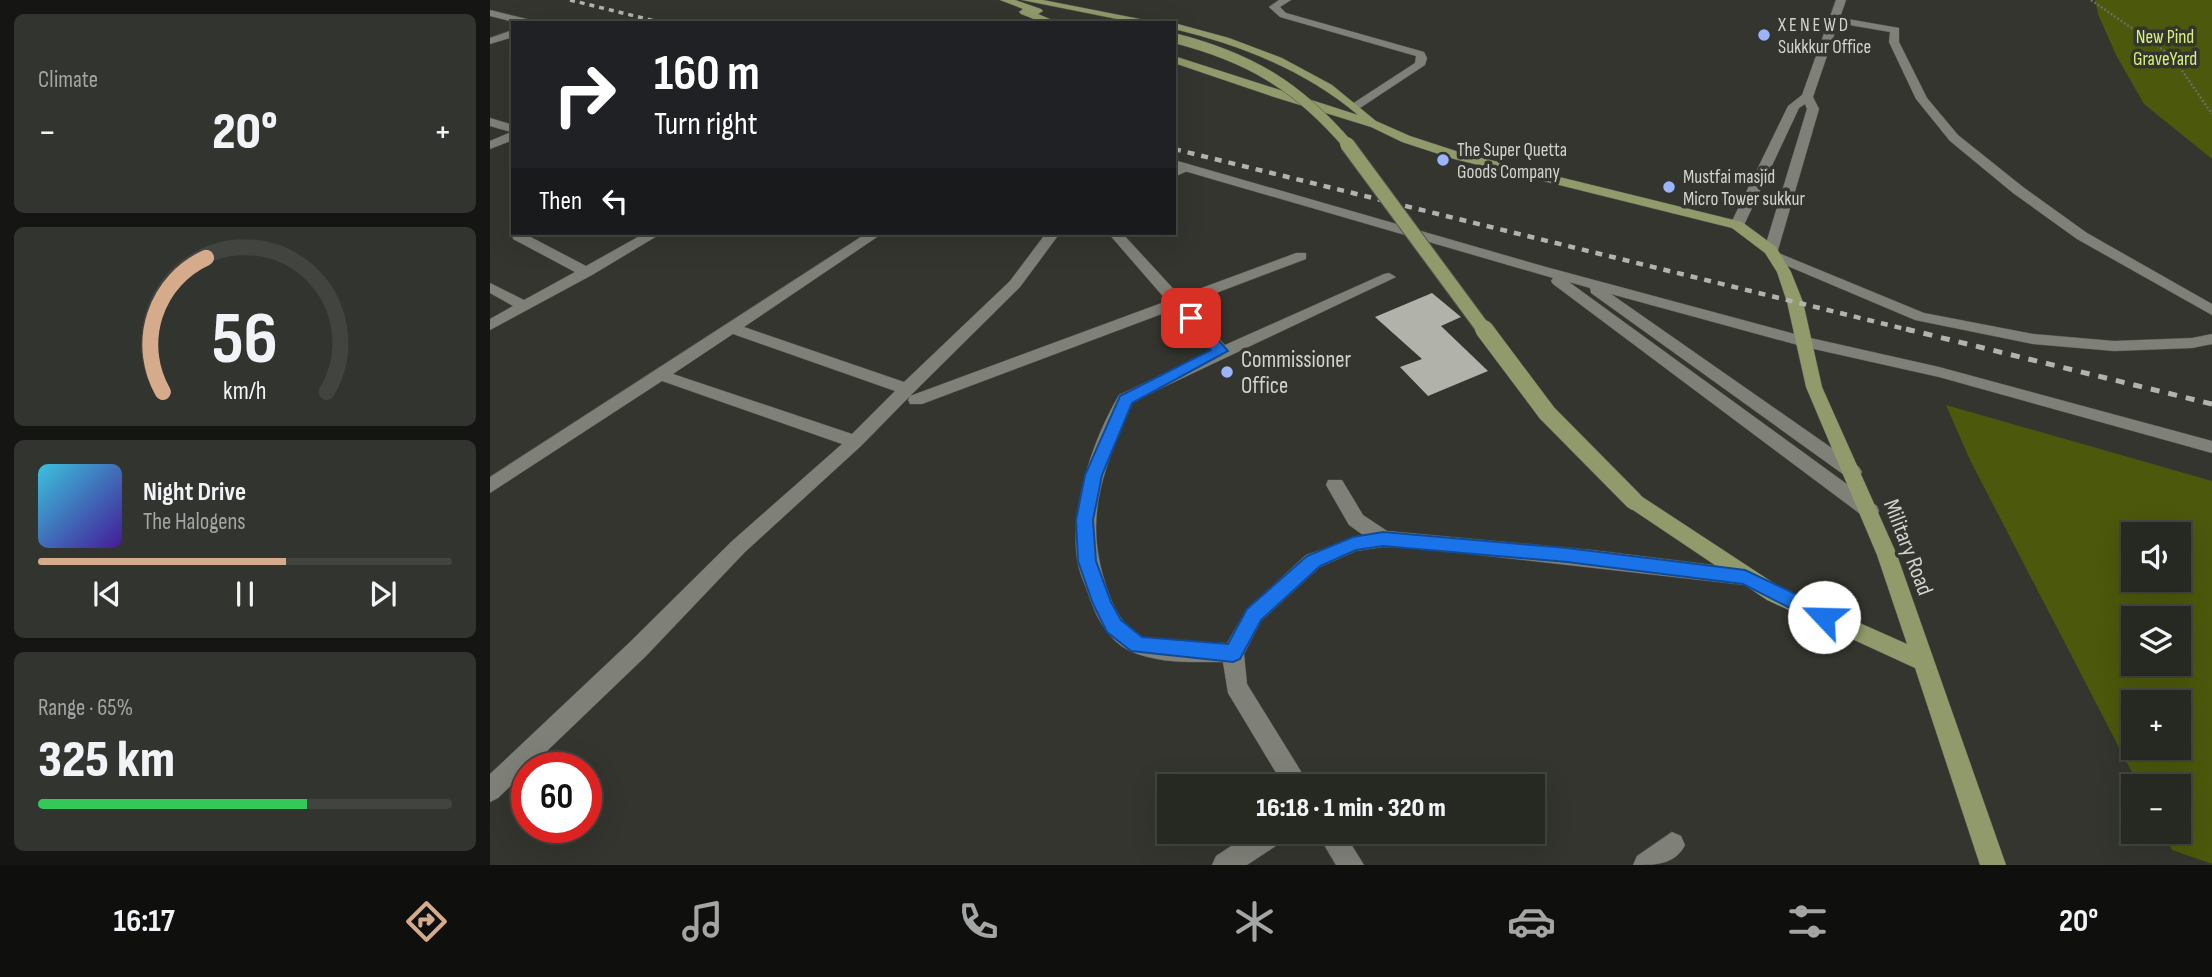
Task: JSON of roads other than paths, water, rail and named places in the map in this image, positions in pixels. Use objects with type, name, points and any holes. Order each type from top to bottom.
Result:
[{"type":"main road","points":[[999,0],[1052,19],[1074,21]]},
{"type":"main road","points":[[1005,0],[1052,19]]},
{"type":"main road","points":[[1027,0],[1144,21]]},
{"type":"main road","points":[[1176,26],[1196,30],[1264,55],[1356,106],[1375,124]]},
{"type":"main road","points":[[1176,39],[1220,51],[1260,68],[1283,82],[1318,111],[1343,138],[1427,248],[1522,383],[1576,446],[1634,500],[1773,594],[1926,663]]},
{"type":"main road","points":[[1176,60],[1278,95],[1375,124],[1406,139],[1458,156],[1737,225],[1773,253]]},
{"type":"main road","name":"Military Road","points":[[1773,253],[1795,302],[1814,387],[1870,511],[1926,663],[1993,865]]},
{"type":"street","points":[[1286,0],[1274,7],[1283,15],[1420,54],[1420,65],[1356,106]]},
{"type":"street","points":[[1737,225],[1794,106],[1807,97],[1836,20],[1839,1]]},
{"type":"street","points":[[490,13],[523,21]]},
{"type":"street","points":[[1836,20],[1895,30],[1894,42],[1922,99],[1954,138],[2018,190],[2082,236],[2212,310]]},
{"type":"street","points":[[490,41],[511,34]]},
{"type":"street","points":[[1807,97],[1813,109],[1773,253],[1920,317],[2033,339],[2114,346],[2192,343],[2212,339]]},
{"type":"street","points":[[490,122],[511,128]]},
{"type":"street","points":[[490,145],[511,136]]},
{"type":"street","points":[[1179,168],[1805,342],[1939,372],[2212,447]]},
{"type":"street","points":[[490,325],[652,235]]},
{"type":"street","points":[[490,486],[873,235]]},
{"type":"street","points":[[490,790],[638,649],[738,547],[855,442],[912,395],[961,334],[1015,284],[1052,235]]},
{"type":"street","points":[[1117,235],[1221,351]]},
{"type":"street","points":[[518,236],[587,272]]},
{"type":"street","points":[[732,328],[912,395],[1301,256]]},
{"type":"street","points":[[1541,270],[1575,291],[1870,511]]},
{"type":"street","points":[[1233,653],[1138,645],[1114,626],[1102,604],[1087,561],[1084,520],[1094,475],[1125,400],[1221,351],[1389,276]]},
{"type":"street","points":[[1584,282],[1853,472]]},
{"type":"street","points":[[490,287],[525,306]]},
{"type":"street","points":[[660,375],[855,442]]},
{"type":"street","points":[[1335,485],[1356,520],[1383,539]]},
{"type":"street","points":[[1291,774],[1236,686],[1233,653],[1254,615],[1313,561],[1353,544],[1383,539],[1592,558],[1745,577]]},
{"type":"street","points":[[1225,865],[1256,844]]},
{"type":"street","points":[[1337,844],[1351,865]]},
{"type":"street","points":[[1646,865],[1672,845]]},
{"type":"railway","points":[[570,0],[655,21]]},
{"type":"railway","points":[[1176,149],[1913,331]]},
{"type":"railway","points":[[1906,329],[2212,404]]},
{"type":"place","name":"X E N E W D Sukkkur Office","points":[[1764,35]]},
{"type":"place","name":"The Super Quetta Goods Company","points":[[1443,160]]},
{"type":"place","name":"Mustfai masjid Micro Tower sukkur","points":[[1669,187]]},
{"type":"place","name":"Commissioner Office","points":[[1227,372]]},
{"type":"park label","name":"New Pind GraveYard","points":[[2165,47]]}]
